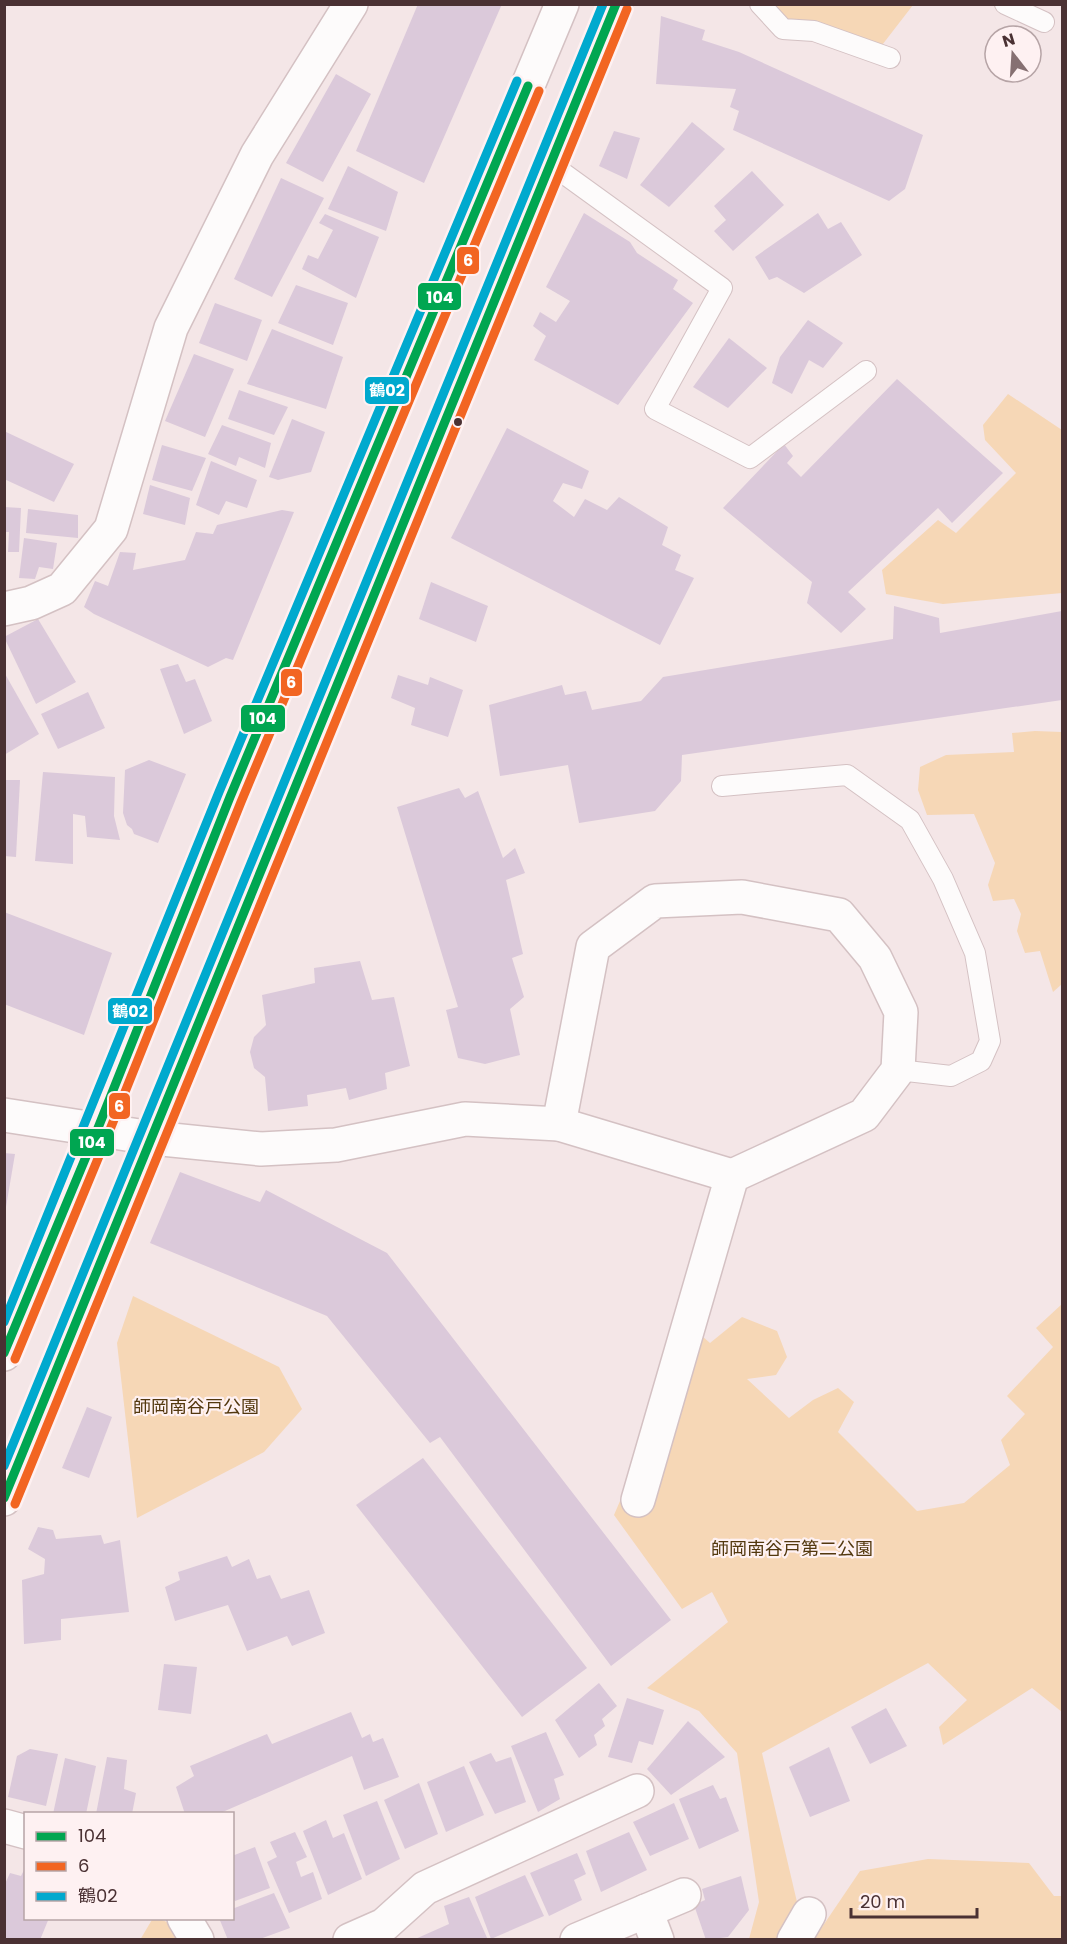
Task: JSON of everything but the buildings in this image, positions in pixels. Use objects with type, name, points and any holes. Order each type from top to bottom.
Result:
[{"type":"street","points":[[4,609],[31,603],[62,589],[111,529],[171,328],[257,155],[351,4]]},
{"type":"street","points":[[4,1354],[98,1128],[230,797],[562,4]]},
{"type":"street","points":[[4,1499],[616,4]]},
{"type":"street","points":[[4,1115],[152,1138],[261,1149],[336,1145],[465,1119],[559,1124],[732,1176],[864,1115],[898,1070],[902,1012],[875,958],[839,915],[742,897],[655,901],[593,947],[559,1124]]},
{"type":"street","points":[[638,1500],[732,1176]]},
{"type":"street","points":[[350,1940],[384,1924],[425,1888],[637,1791]]},
{"type":"street","points":[[4,1826],[24,1831]]},
{"type":"street","points":[[577,1940],[652,1925],[684,1895]]},
{"type":"street","points":[[185,1920],[197,1940]]},
{"type":"lane","points":[[760,4],[783,29],[814,32],[890,58]]},
{"type":"lane","points":[[1005,4],[1044,22]]},
{"type":"lane","points":[[552,165],[722,288],[655,409],[750,458],[866,371]]},
{"type":"lane","points":[[722,786],[847,775],[910,820],[943,879],[975,953],[990,1041],[981,1061],[951,1076],[898,1070]]},
{"type":"green space","points":[[766,5],[913,5],[879,49],[786,22]]},
{"type":"green space","points":[[1008,394],[1062,430],[1062,593],[943,604],[886,594],[882,570],[938,520],[956,533],[1016,473],[985,440],[983,425]]},
{"type":"green space","points":[[1062,732],[1062,984],[1053,992],[1040,951],[1025,953],[1017,931],[1021,914],[1014,899],[993,901],[988,885],[995,863],[974,814],[927,815],[918,790],[920,767],[946,755],[1014,752],[1012,733]]},
{"type":"green space","name":"師岡南谷戸公園","points":[[133,1296],[279,1367],[302,1409],[264,1452],[137,1518],[117,1343]]},
{"type":"green space","name":"師岡南谷戸第二公園","points":[[1062,1304],[1062,1712],[1032,1688],[943,1745],[939,1727],[967,1700],[928,1663],[762,1753],[797,1902],[779,1939],[749,1939],[759,1902],[737,1753],[699,1711],[647,1688],[728,1622],[712,1592],[682,1609],[614,1515],[620,1501],[648,1515],[702,1336],[710,1343],[742,1317],[777,1331],[787,1357],[776,1375],[747,1379],[789,1418],[813,1400],[838,1388],[854,1402],[838,1432],[917,1511],[964,1503],[1010,1465],[1001,1440],[1025,1414],[1007,1396],[1053,1347],[1036,1328]]},
{"type":"green space","points":[[928,1859],[1029,1863],[1054,1896],[1062,1896],[1062,1939],[814,1939],[860,1871]]},
{"type":"green space","points":[[152,1920],[163,1920],[173,1925],[187,1940],[140,1940]]},
{"type":"transit line","name":"鶴02","points":[[4,1466],[603,4]]},
{"type":"transit line","name":"104","points":[[4,1498],[616,4]]},
{"type":"transit line","name":"6","points":[[15,1504],[627,9]]},
{"type":"transit line","name":"鶴02","points":[[4,1322],[219,792],[517,81]]},
{"type":"transit line","name":"104","points":[[4,1353],[98,1128],[230,797],[528,86]]},
{"type":"transit line","name":"6","points":[[15,1359],[241,802],[539,91]]}]
